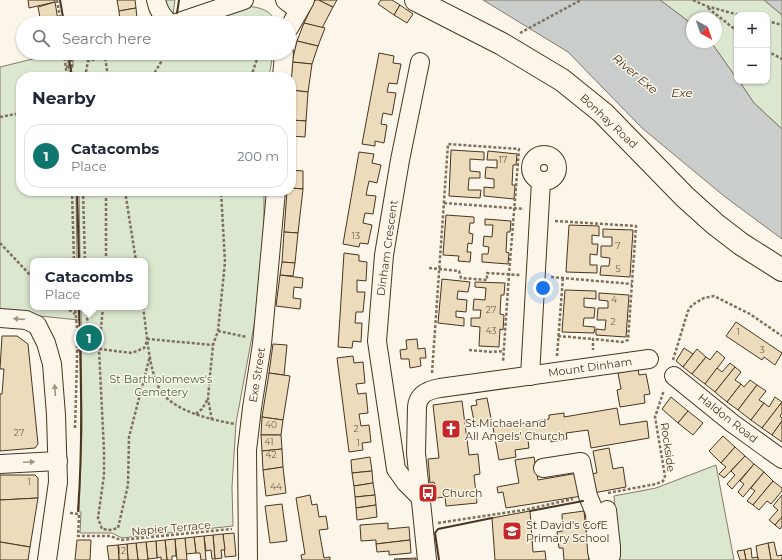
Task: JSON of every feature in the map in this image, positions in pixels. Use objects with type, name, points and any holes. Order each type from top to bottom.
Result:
[{"type":"highway","name":"Bonhay Road","points":[[424,2],[502,44],[562,80],[603,113],[685,197],[715,224],[741,244],[782,270]]},
{"type":"street","points":[[156,0],[158,8],[163,16]]},
{"type":"street","points":[[197,16],[244,0]]},
{"type":"street","points":[[292,16],[296,3]]},
{"type":"street","points":[[282,72],[283,60]]},
{"type":"street","name":"Dinham Crescent","points":[[420,62],[400,160],[384,255],[377,340],[396,469],[406,483],[420,497]]},
{"type":"street","name":"Mount Dinham","points":[[530,376],[541,181]]},
{"type":"street","name":"Exe Street","points":[[248,560],[247,450],[263,340],[276,196]]},
{"type":"street","points":[[0,318],[26,320],[37,325],[46,343],[52,364],[58,461],[56,496],[47,560]]},
{"type":"street","name":"Mount Dinham","points":[[431,390],[649,359]]},
{"type":"street","name":"Haldon Road","points":[[671,374],[732,423],[782,459]]},
{"type":"street","points":[[427,560],[416,453],[416,408],[417,400],[431,390]]},
{"type":"street","points":[[0,464],[58,461]]},
{"type":"street","points":[[543,468],[581,462],[588,496],[595,514],[597,551],[599,560]]},
{"type":"street","points":[[607,560],[611,555],[608,510]]},
{"type":"path","points":[[57,0],[60,16]]},
{"type":"path","points":[[521,32],[581,0]]},
{"type":"path","points":[[693,0],[706,6],[734,13]]},
{"type":"path","points":[[706,6],[734,28]]},
{"type":"path","points":[[770,23],[782,25]]},
{"type":"path","points":[[770,52],[782,59]]},
{"type":"path","points":[[65,60],[66,72]]},
{"type":"path","points":[[66,67],[72,66],[71,60]]},
{"type":"path","points":[[86,72],[88,62],[95,60]]},
{"type":"path","points":[[105,60],[107,72]]},
{"type":"path","points":[[155,72],[162,60]]},
{"type":"path","points":[[252,72],[256,60]]},
{"type":"path","points":[[0,117],[16,114]]},
{"type":"path","points":[[431,390],[448,144],[519,149],[502,380]]},
{"type":"path","points":[[72,196],[74,258]]},
{"type":"path","points":[[84,196],[85,258]]},
{"type":"path","points":[[106,196],[106,258]]},
{"type":"path","points":[[126,196],[136,258]]},
{"type":"path","points":[[212,420],[208,399],[213,345],[218,331],[225,262],[221,196]]},
{"type":"path","points":[[444,203],[514,208],[538,215],[636,226],[628,340],[622,342],[558,336]]},
{"type":"path","points":[[0,243],[30,275]]},
{"type":"path","points":[[556,372],[563,277]]},
{"type":"path","name":"Rockside","points":[[424,525],[524,510],[588,496],[656,484],[663,481],[665,476],[655,417],[671,374],[688,311],[692,304],[704,298],[714,296],[750,314],[782,336]]},
{"type":"path","points":[[69,310],[75,315]]},
{"type":"path","points":[[75,310],[77,328],[75,426]]},
{"type":"path","points":[[77,352],[80,349],[88,349],[87,310]]},
{"type":"path","points":[[102,310],[99,349],[104,475],[98,518],[102,529],[110,530],[118,528],[128,485],[129,437],[150,356]]},
{"type":"path","points":[[143,310],[152,370],[160,389],[169,399],[183,409],[212,420],[250,426]]},
{"type":"path","points":[[218,331],[263,340]]},
{"type":"path","points":[[148,339],[213,345]]},
{"type":"path","points":[[99,349],[132,353],[144,348],[148,339]]},
{"type":"path","points":[[593,339],[593,366]]},
{"type":"path","points":[[469,350],[492,352],[504,351]]},
{"type":"path","points":[[196,414],[202,409],[208,399]]},
{"type":"path","name":"Napier Terrace","points":[[70,513],[79,514],[78,536],[110,536],[121,540],[219,531]]},
{"type":"green space","points":[[161,0],[175,0],[173,14],[168,11]]},
{"type":"green space","points":[[660,0],[764,0],[782,15],[782,129],[754,103],[741,84],[770,84],[770,12],[734,12],[734,75],[715,48],[722,48],[722,12],[686,12],[686,20]]},
{"type":"green space","points":[[240,6],[256,7],[266,11],[272,16],[212,16]]},
{"type":"green space","points":[[29,60],[68,60],[69,72],[16,72],[16,196],[76,196],[77,258],[30,258],[30,310],[78,310],[79,320],[0,312],[0,67]]},
{"type":"green space","points":[[73,60],[272,60],[270,72],[72,72],[71,68],[73,67]]},
{"type":"green space","name":"St Bartholomews's Cemetery","points":[[79,196],[264,196],[264,222],[258,304],[236,423],[232,487],[233,526],[122,538],[112,533],[80,533],[81,512],[79,512],[82,431],[81,310],[148,310],[148,258],[80,258]]},
{"type":"green space","points":[[716,465],[734,560],[619,560],[614,496],[656,488]]},
{"type":"water","name":"Exe","points":[[483,0],[660,0],[686,20],[686,48],[715,48],[734,75],[734,84],[741,84],[754,103],[782,129],[782,239],[724,196],[642,128],[568,52]]},
{"type":"water","points":[[764,0],[782,0],[782,15]]},
{"type":"building","points":[[28,0],[55,0],[55,2],[29,8]]},
{"type":"building","points":[[117,0],[135,0],[136,8],[119,11]]},
{"type":"building","points":[[315,0],[319,0],[333,7],[322,28],[304,23]]},
{"type":"building","points":[[319,0],[337,0],[333,7]]},
{"type":"building","points":[[381,0],[392,0],[400,5],[394,15],[378,4]]},
{"type":"building","points":[[55,2],[57,16],[40,16],[38,7]]},
{"type":"building","points":[[400,5],[413,14],[407,23],[394,15]]},
{"type":"building","points":[[136,8],[137,16],[119,16],[119,11]]},
{"type":"building","points":[[304,23],[325,28],[318,46],[297,41]]},
{"type":"building","points":[[297,41],[318,46],[312,64],[292,62],[292,60],[296,60]]},
{"type":"building","points":[[379,53],[394,56],[393,63],[401,64],[397,84],[389,83],[387,92],[396,93],[392,115],[383,113],[381,124],[387,125],[384,143],[375,141],[375,146],[362,144]]},
{"type":"building","points":[[292,62],[312,64],[308,92],[296,91],[296,72],[292,72]]},
{"type":"building","points":[[296,91],[308,92],[306,121],[296,120]]},
{"type":"building","points":[[296,120],[306,121],[305,137],[296,136]]},
{"type":"building","points":[[451,150],[484,152],[484,160],[470,159],[470,171],[480,172],[480,178],[469,178],[468,190],[481,190],[480,198],[449,196]]},
{"type":"building","points":[[488,151],[517,154],[516,165],[513,165],[512,185],[515,185],[514,199],[484,196],[484,187],[494,188],[494,179],[485,178],[486,167],[497,168],[497,160],[487,160]]},
{"type":"building","points":[[359,152],[374,154],[372,163],[381,165],[377,183],[369,181],[366,195],[376,196],[373,214],[365,213],[363,223],[372,225],[368,244],[360,243],[359,247],[343,244]]},
{"type":"building","points":[[296,170],[303,171],[303,189],[296,188]]},
{"type":"building","points":[[296,188],[303,189],[298,233],[284,232],[287,196],[296,196]]},
{"type":"building","points":[[446,215],[474,217],[474,223],[470,223],[469,233],[473,234],[472,244],[468,243],[467,252],[471,252],[470,262],[458,261],[459,256],[443,255]]},
{"type":"building","points":[[485,219],[511,221],[510,232],[507,232],[506,252],[509,253],[508,264],[482,262],[482,254],[488,254],[489,247],[483,246],[484,236],[492,237],[493,225],[485,225]]},
{"type":"building","points":[[569,225],[599,226],[599,236],[592,235],[592,244],[598,244],[597,255],[590,254],[590,265],[597,265],[597,273],[566,272]]},
{"type":"building","points":[[603,229],[633,230],[630,277],[600,275],[601,266],[609,266],[610,258],[601,257],[601,246],[612,246],[612,237],[603,237]]},
{"type":"building","points":[[284,232],[298,233],[295,263],[282,262]]},
{"type":"building","points":[[344,253],[359,255],[359,261],[367,262],[366,281],[357,280],[357,292],[365,292],[363,312],[356,312],[355,323],[362,323],[361,342],[353,341],[352,348],[338,347]]},
{"type":"building","points":[[282,262],[295,263],[293,276],[280,275]]},
{"type":"building","points":[[280,275],[303,278],[302,288],[294,287],[293,298],[301,299],[300,309],[276,306]]},
{"type":"building","points":[[442,279],[470,282],[468,292],[458,291],[457,299],[467,300],[466,312],[456,311],[456,317],[464,318],[464,326],[438,323]]},
{"type":"building","points":[[475,282],[505,283],[504,295],[501,295],[500,314],[504,315],[503,330],[500,329],[499,347],[479,346],[480,327],[471,326],[471,318],[480,318],[481,310],[473,310],[474,299],[485,300],[486,288],[475,287]]},
{"type":"building","points":[[565,290],[596,291],[596,299],[584,298],[584,307],[595,308],[594,318],[584,318],[583,326],[595,327],[594,333],[562,332]]},
{"type":"building","points":[[599,293],[629,295],[626,337],[596,335],[596,329],[605,330],[606,320],[597,320],[598,308],[608,308],[608,301],[599,300]]},
{"type":"building","points":[[736,322],[782,353],[775,365],[764,357],[762,360],[726,336]]},
{"type":"building","points":[[2,336],[17,336],[28,344],[38,444],[35,448],[0,451],[0,394],[2,394],[4,369],[0,369]]},
{"type":"building","points":[[417,339],[418,349],[425,348],[426,358],[420,358],[421,366],[410,368],[409,359],[401,359],[400,350],[407,349],[406,340]]},
{"type":"building","points":[[273,344],[287,345],[284,375],[269,373]]},
{"type":"building","points":[[684,348],[693,354],[683,367],[676,361]]},
{"type":"building","points":[[697,349],[706,357],[692,374],[683,367]]},
{"type":"building","points":[[717,351],[725,358],[705,384],[692,374],[706,357],[710,360]]},
{"type":"building","points":[[353,356],[354,363],[363,362],[365,383],[356,384],[358,394],[366,393],[368,413],[359,414],[361,426],[369,425],[371,442],[362,443],[363,450],[349,452],[337,358]]},
{"type":"building","points":[[730,363],[735,367],[715,392],[705,384],[717,368],[722,372]]},
{"type":"building","points":[[735,367],[741,372],[735,380],[741,384],[727,402],[715,392]]},
{"type":"building","points":[[638,369],[639,375],[646,374],[650,394],[644,395],[645,403],[620,407],[617,390],[621,389],[618,373]]},
{"type":"building","points":[[269,373],[290,376],[283,420],[262,417]]},
{"type":"building","points":[[750,380],[757,385],[738,410],[727,402],[741,384],[744,387]]},
{"type":"building","points":[[757,385],[766,391],[759,400],[764,403],[751,420],[738,410]]},
{"type":"building","points":[[671,397],[688,411],[678,423],[662,409]]},
{"type":"building","points":[[775,397],[782,402],[762,428],[751,420],[764,403],[769,407]]},
{"type":"building","points":[[487,398],[492,423],[475,426],[471,406],[477,405],[476,400]]},
{"type":"building","name":"St Michael and All Angels' Church","points":[[462,401],[469,455],[478,454],[480,474],[474,475],[477,503],[446,506],[445,497],[436,498],[434,482],[430,483],[428,459],[439,458],[433,405]]},
{"type":"building","points":[[782,402],[782,413],[780,416],[782,421],[772,435],[762,428]]},
{"type":"building","points":[[617,408],[620,425],[647,421],[649,438],[591,448],[588,430],[566,433],[567,439],[551,442],[550,436],[528,440],[529,448],[515,450],[516,457],[499,460],[493,428],[549,419],[549,415],[564,413],[564,417]]},
{"type":"building","points":[[688,411],[703,423],[693,435],[678,423]]},
{"type":"building","points":[[262,417],[283,420],[281,435],[261,435]]},
{"type":"building","points":[[782,421],[782,442],[772,435]]},
{"type":"building","points":[[261,435],[281,435],[282,449],[262,451]]},
{"type":"building","points":[[723,436],[735,447],[721,463],[709,451]]},
{"type":"building","points":[[735,447],[745,456],[724,478],[719,474],[726,467],[721,463]]},
{"type":"building","points":[[609,448],[613,469],[623,467],[626,487],[593,493],[590,474],[597,473],[593,451]]},
{"type":"building","points":[[282,449],[283,467],[263,470],[262,451]]},
{"type":"building","points":[[745,456],[754,464],[732,489],[727,484],[735,475],[731,471]]},
{"type":"building","points":[[370,457],[372,471],[352,473],[351,460]]},
{"type":"building","points":[[534,457],[538,480],[578,473],[582,496],[506,508],[503,492],[498,493],[497,487],[519,483],[515,460]]},
{"type":"building","points":[[754,464],[764,472],[743,497],[738,492],[744,484],[740,481]]},
{"type":"building","points":[[283,467],[286,493],[266,496],[263,470]]},
{"type":"building","points":[[372,471],[373,483],[354,486],[352,473]]},
{"type":"building","points":[[764,472],[773,481],[753,505],[747,501],[755,491],[751,488]]},
{"type":"building","points":[[0,475],[35,475],[38,478],[38,498],[0,500]]},
{"type":"building","points":[[773,481],[782,488],[782,491],[771,504],[767,501],[759,510],[753,505]]},
{"type":"building","points":[[373,483],[375,495],[355,497],[354,486]]},
{"type":"building","points":[[310,495],[312,505],[317,504],[319,517],[326,516],[328,529],[319,530],[324,558],[330,557],[330,560],[302,560],[301,555],[305,554],[296,498]]},
{"type":"building","points":[[375,495],[376,505],[356,508],[355,497]]},
{"type":"building","points":[[782,495],[782,517],[775,525],[769,520],[778,510],[773,506]]},
{"type":"building","points":[[38,498],[30,547],[0,542],[0,500]]},
{"type":"building","points":[[282,504],[287,541],[270,543],[265,506]]},
{"type":"building","points":[[376,505],[377,517],[357,520],[356,508]]},
{"type":"building","points":[[530,511],[533,552],[545,551],[546,560],[495,560],[492,518]]},
{"type":"building","points":[[584,511],[589,560],[564,560],[563,548],[559,548],[557,532],[563,531],[562,514]]},
{"type":"building","points":[[782,517],[782,526],[780,529],[775,525]]},
{"type":"building","points":[[388,523],[388,529],[409,527],[410,540],[376,544],[376,540],[361,541],[360,525]]},
{"type":"building","points":[[234,533],[236,556],[225,557],[223,534]]},
{"type":"building","points":[[223,534],[225,550],[221,550],[222,558],[215,559],[213,535]]},
{"type":"building","points":[[213,535],[215,559],[212,559],[211,550],[206,551],[204,536]]},
{"type":"building","points":[[204,536],[206,560],[201,560],[200,553],[196,553],[194,537]]},
{"type":"building","points":[[194,537],[196,553],[186,554],[185,538]]},
{"type":"building","points":[[185,538],[187,560],[177,560],[175,539]]},
{"type":"building","points":[[175,539],[176,556],[172,556],[172,560],[167,560],[165,540]]},
{"type":"building","points":[[77,540],[91,540],[90,560],[75,560]]},
{"type":"building","points":[[165,540],[167,560],[161,560],[161,557],[157,558],[156,541]]},
{"type":"building","points":[[410,540],[411,553],[389,555],[389,551],[377,552],[376,544]]},
{"type":"building","points":[[156,541],[157,558],[148,559],[146,542]]},
{"type":"building","points":[[0,542],[30,547],[28,560],[0,560]]},
{"type":"building","points":[[146,542],[148,560],[138,560],[136,543]]},
{"type":"building","points":[[774,542],[777,556],[782,555],[782,560],[771,560],[768,543]]},
{"type":"building","points":[[136,543],[138,560],[128,560],[127,544]]},
{"type":"building","points":[[768,543],[771,560],[758,560],[756,546]]},
{"type":"building","points":[[127,544],[128,560],[119,560],[118,545]]},
{"type":"building","points":[[118,545],[119,560],[109,560],[107,546]]},
{"type":"building","points":[[751,548],[752,558],[758,557],[758,560],[746,560],[744,550]]},
{"type":"building","points":[[744,550],[746,560],[740,560],[737,551]]},
{"type":"building","points":[[416,558],[416,560],[394,559]]},
{"type":"wall","points":[[60,0],[63,16]]},
{"type":"wall","points":[[177,13],[179,0]]},
{"type":"wall","points":[[69,60],[71,72]]},
{"type":"wall","points":[[77,196],[79,258]]},
{"type":"wall","points":[[78,511],[81,434],[79,310]]},
{"type":"wall","points":[[530,511],[583,501]]},
{"type":"wall","points":[[439,560],[435,533],[438,529],[492,518]]},
{"type":"place","name":"Catacombs","points":[[89,338]]},
{"type":"place","name":"St Michael and All Angels' Church","points":[[451,429]]},
{"type":"place","name":"Church","points":[[428,493]]},
{"type":"place","name":"St David's CofE Primary School","points":[[512,531]]},
{"type":"water label","name":"River Exe","points":[[635,74]]}]
